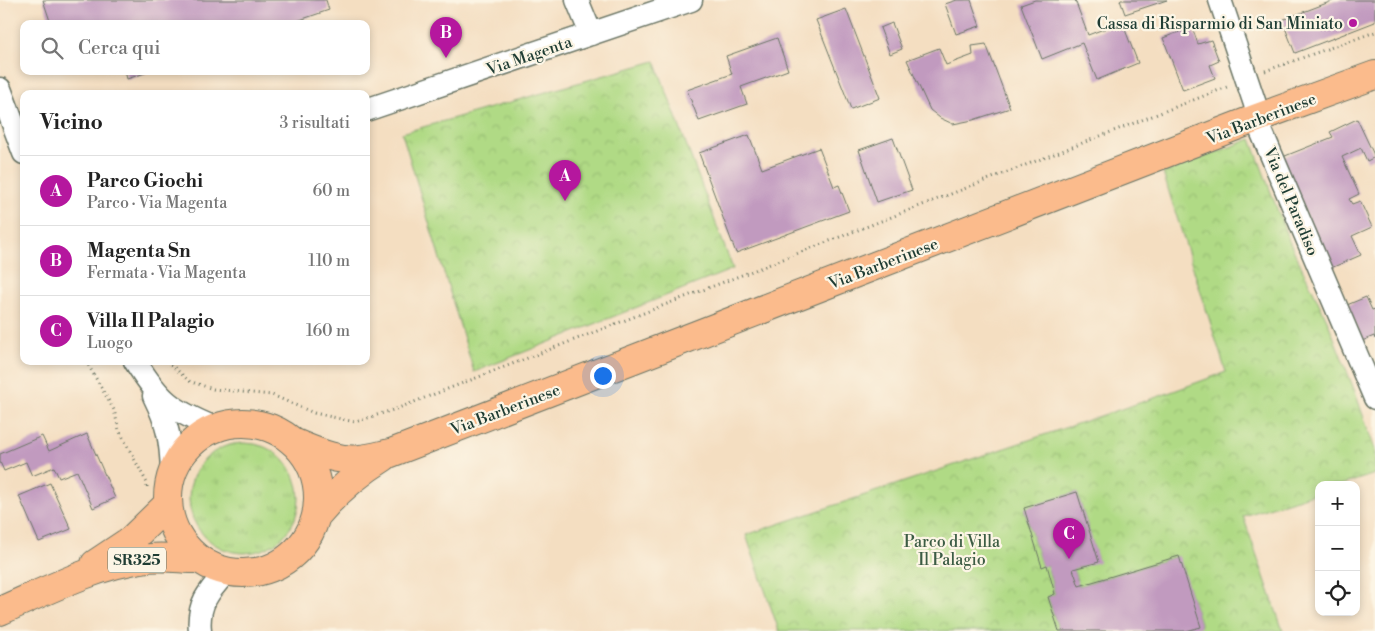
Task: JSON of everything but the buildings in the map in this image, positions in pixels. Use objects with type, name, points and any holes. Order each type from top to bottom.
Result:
[{"type":"main road","name":"Via Barberinese","points":[[78,576],[131,540],[168,488],[172,472],[182,454],[205,433],[214,428],[238,423],[263,425],[295,443],[323,455],[342,459],[358,460],[391,452],[1257,118],[1375,75]]},
{"type":"main road","name":"Via Barberinese","points":[[158,501],[179,539],[198,560],[226,572],[246,574],[265,571],[283,563],[304,543],[314,526],[318,494],[315,477],[308,461],[295,443]]},
{"type":"main road","name":"Via Barberinese","points":[[316,516],[334,495],[366,468],[391,452]]},
{"type":"main road","name":"Via Barberinese","points":[[0,611],[78,576],[129,562],[150,558],[198,560]]},
{"type":"street","points":[[577,0],[591,34]]},
{"type":"street","name":"Via Magenta","points":[[370,109],[691,0]]},
{"type":"street","name":"Via del Paradiso","points":[[1220,0],[1255,104],[1257,118],[1375,398]]},
{"type":"street","points":[[0,89],[20,142]]},
{"type":"street","points":[[141,370],[160,398],[176,410],[214,428]]},
{"type":"street","points":[[141,370],[165,419],[172,447],[172,472]]},
{"type":"street","points":[[200,631],[200,609],[205,598],[226,572]]},
{"type":"path","points":[[171,365],[189,381],[214,389],[272,395],[314,413],[355,422],[415,402],[1203,97],[1245,77],[1288,64],[1375,32]]},
{"type":"path","points":[[88,365],[114,410],[119,430],[158,501]]},
{"type":"green space","points":[[655,61],[733,269],[474,372],[402,133]]},
{"type":"green space","name":"Parco di Villa Il Palagio","points":[[1251,139],[1289,241],[1327,320],[1375,450],[1375,474],[1353,481],[1315,481],[1315,493],[1243,516],[1283,631],[1186,631],[1201,626],[1178,556],[1079,586],[1073,569],[1098,561],[1077,492],[1024,509],[1042,566],[1047,565],[1055,594],[1048,597],[1059,631],[779,631],[746,535],[1160,396],[1226,372],[1163,173]]},
{"type":"green space","points":[[244,443],[265,447],[283,459],[295,477],[299,498],[295,519],[283,537],[265,549],[244,553],[223,549],[205,537],[193,519],[189,498],[193,477],[205,459],[223,447]]},
{"type":"place","name":"Cassa di Risparmio di San Miniato","points":[[1353,23]]},
{"type":"place","name":"Magenta Sn","points":[[446,58]]},
{"type":"place","name":"Parco Giochi","points":[[565,201]]},
{"type":"place","name":"Villa Il Palagio","points":[[1069,559]]}]
